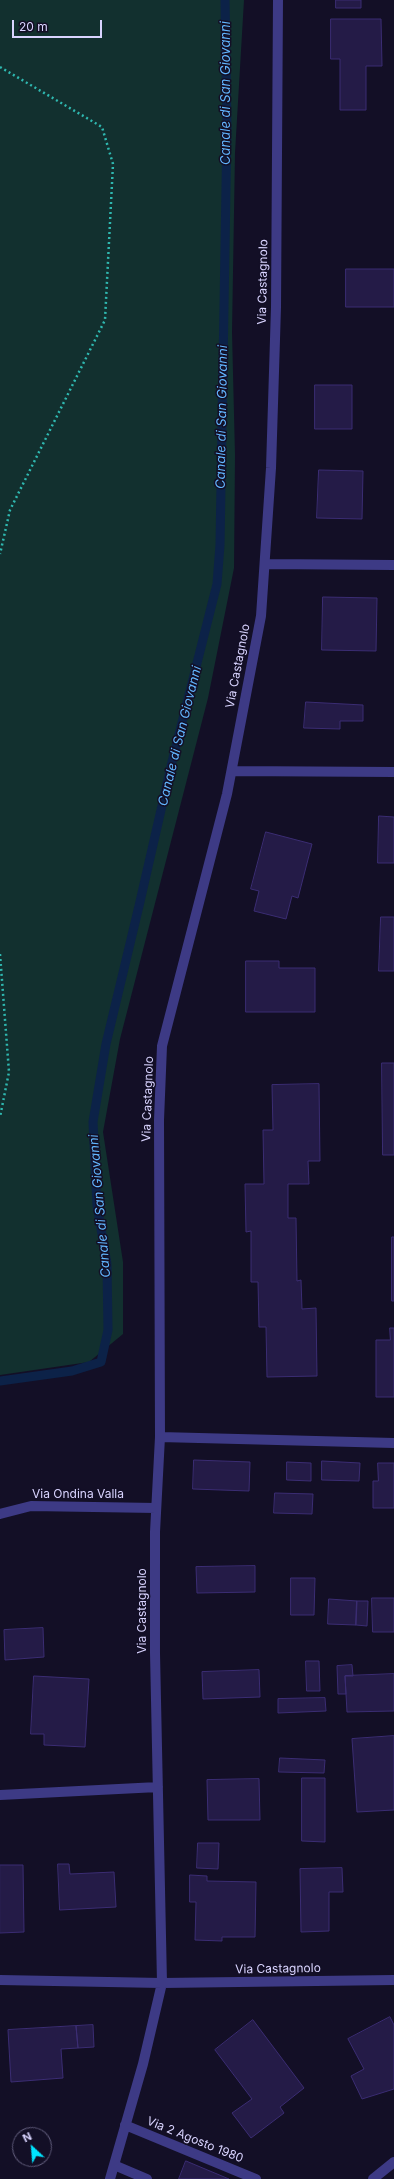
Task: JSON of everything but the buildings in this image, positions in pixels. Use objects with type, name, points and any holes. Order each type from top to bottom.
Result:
[{"type":"street","name":"Via Castagnolo","points":[[110,2179],[162,1983],[155,1652],[156,1508],[160,1437],[159,1120],[162,1046],[227,794],[261,616],[271,468],[276,307],[278,0]]},
{"type":"street","points":[[264,564],[394,565]]},
{"type":"street","points":[[232,772],[394,772]]},
{"type":"street","points":[[160,1437],[394,1442]]},
{"type":"street","name":"Via Ondina Valla","points":[[0,1514],[31,1506],[156,1508]]},
{"type":"street","points":[[0,1795],[158,1787]]},
{"type":"street","name":"Via Castagnolo","points":[[0,1980],[162,1983],[394,1980]]},
{"type":"street","name":"Via 2 Agosto 1980","points":[[125,2125],[256,2179]]},
{"type":"street","points":[[373,2179],[394,2162]]},
{"type":"street","points":[[114,2165],[146,2179]]},
{"type":"path","points":[[0,67],[102,127],[113,164],[105,320],[10,510],[0,554]]},
{"type":"path","points":[[0,954],[9,1072],[0,1117]]},
{"type":"green space","points":[[0,0],[244,0],[235,153],[232,332],[235,455],[234,568],[208,698],[120,1039],[103,1132],[123,1262],[123,1334],[89,1362],[0,1375]]},
{"type":"waterway","name":"Canale di San Giovanni","points":[[0,1381],[72,1371],[101,1362],[108,1330],[107,1264],[97,1205],[93,1122],[106,1044],[172,762],[217,584],[220,545],[227,128],[225,0]]}]
